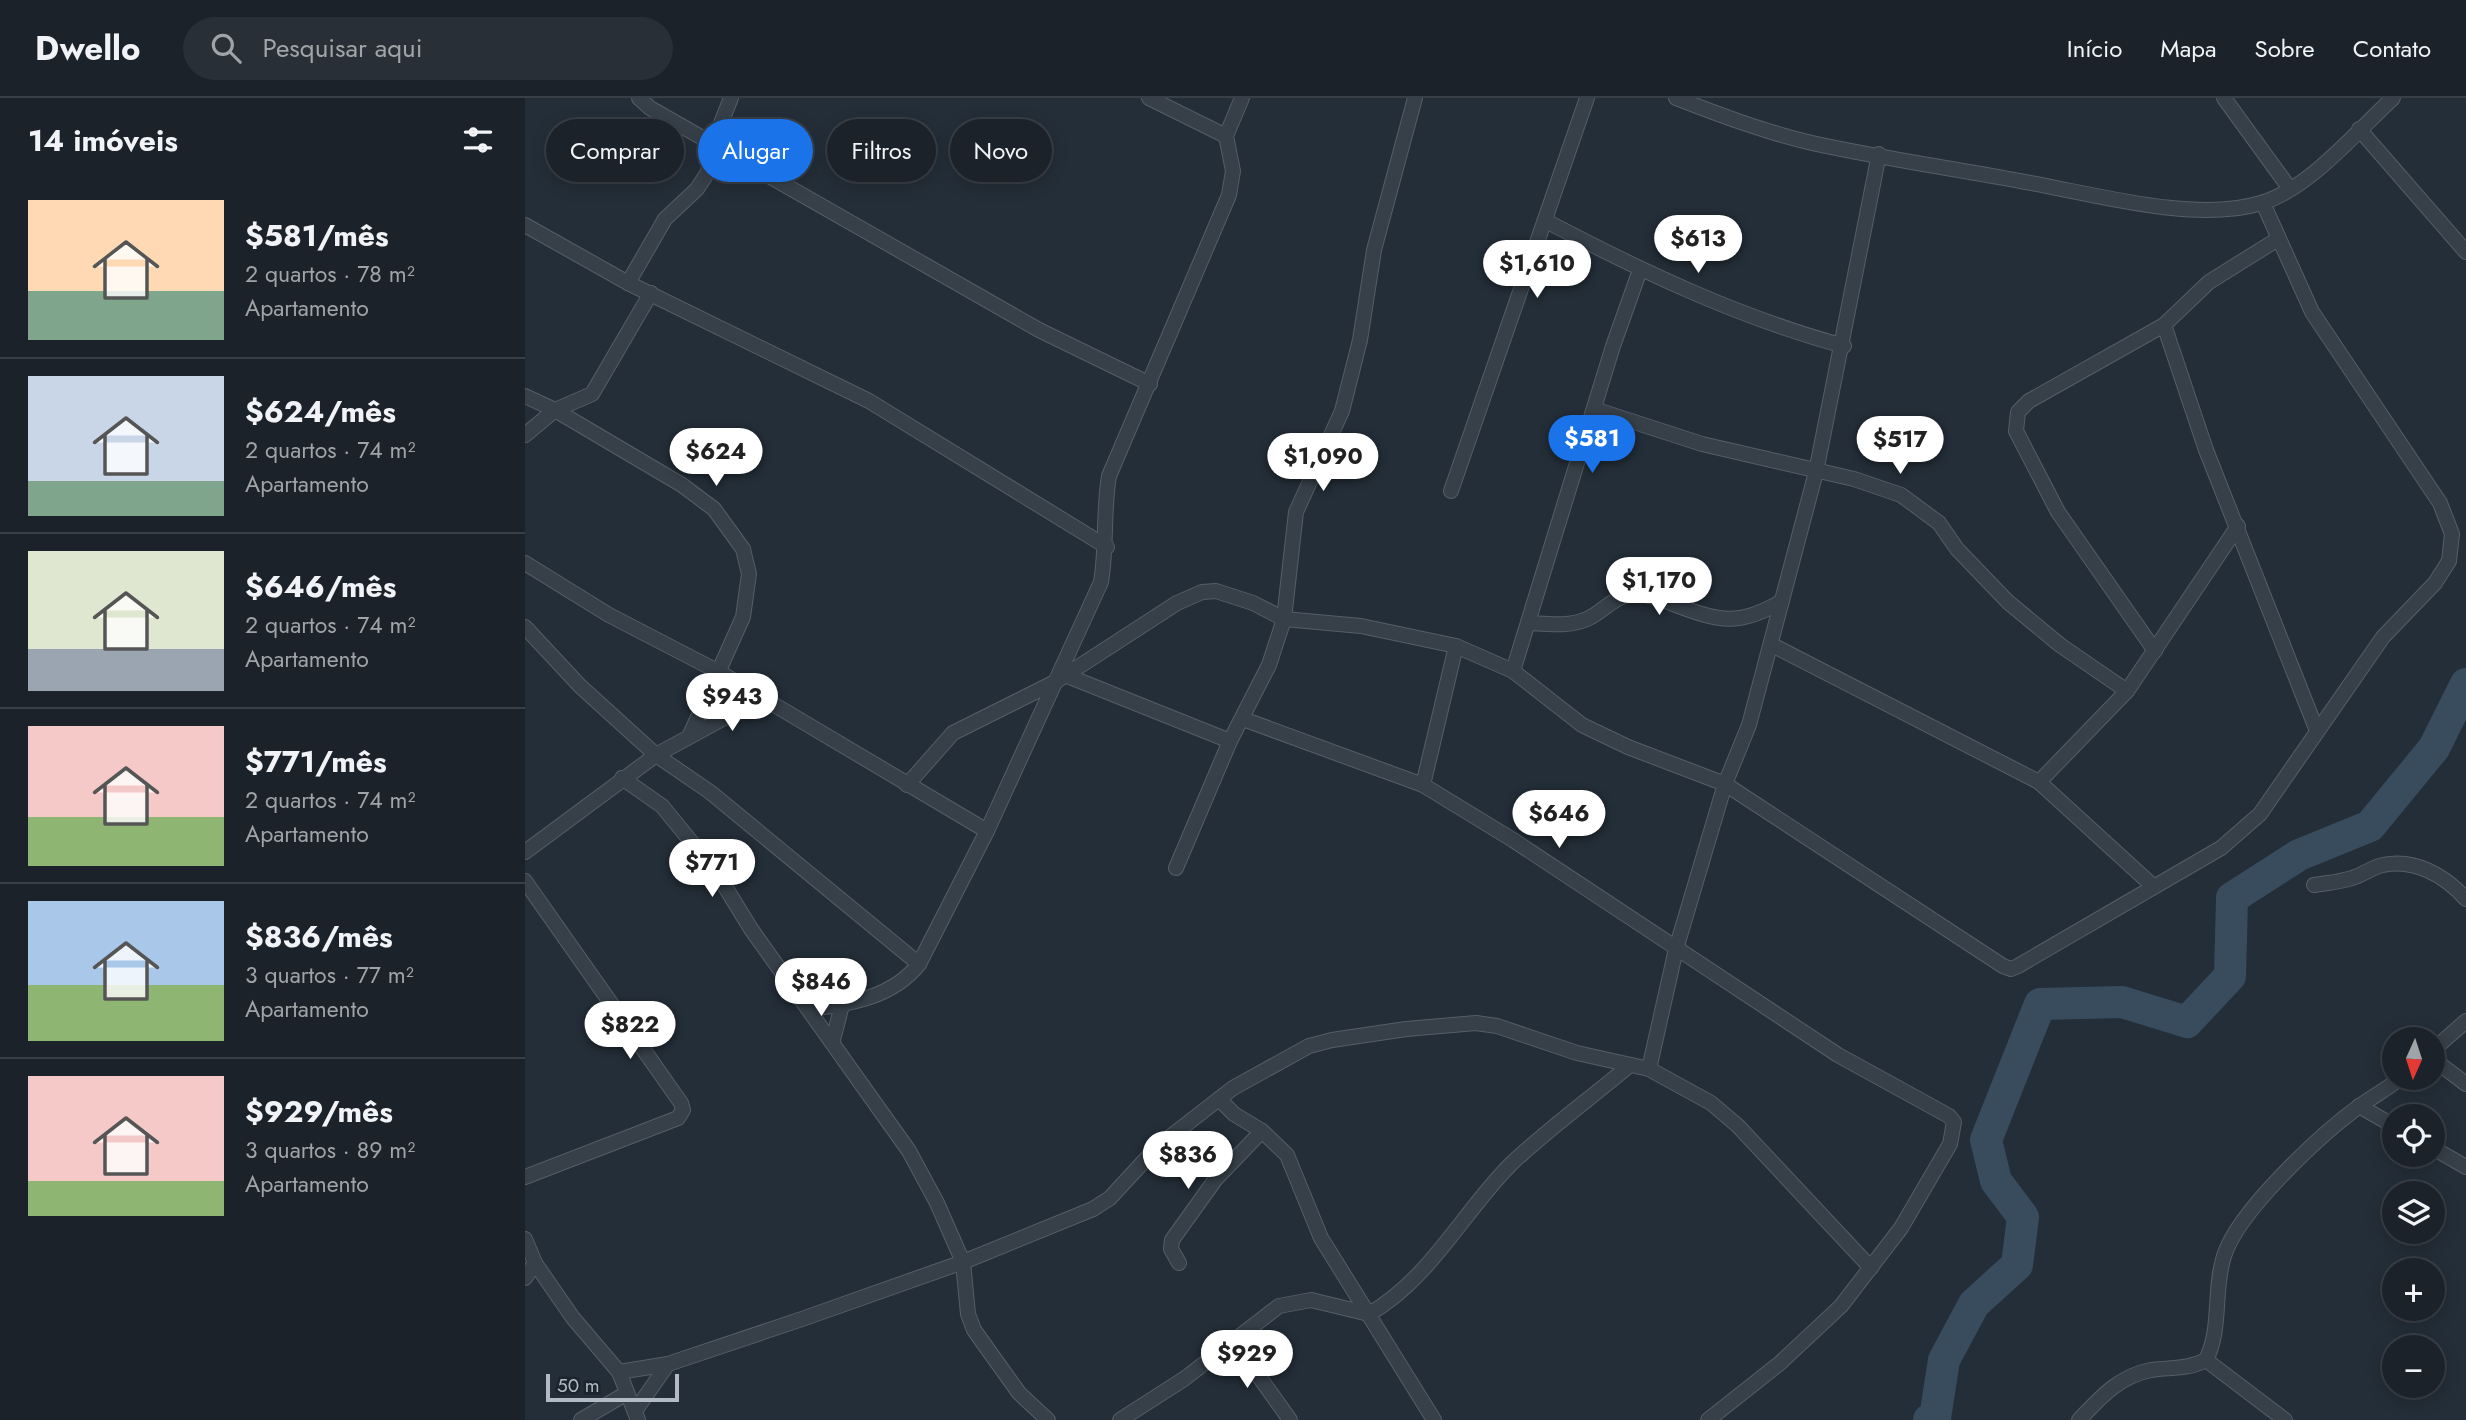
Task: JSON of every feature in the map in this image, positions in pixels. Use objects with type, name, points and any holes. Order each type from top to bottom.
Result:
[{"type":"street","points":[[639,98],[650,108],[698,135]]},
{"type":"street","points":[[723,119],[731,98]]},
{"type":"street","points":[[1149,98],[1226,136]]},
{"type":"street","points":[[811,1009],[842,1005],[891,990],[907,979],[919,964],[987,831],[1060,678],[1101,582],[1107,547],[1105,496],[1108,476],[1150,384],[1229,195],[1233,171],[1226,136],[1242,98]]},
{"type":"street","points":[[1176,868],[1230,741],[1269,664],[1284,619],[1296,512],[1342,411],[1360,340],[1374,250],[1415,98]]},
{"type":"street","points":[[1451,491],[1587,98]]},
{"type":"street","points":[[1676,98],[1729,119],[1811,143],[2129,201],[2227,210],[2263,203],[2290,189],[2310,175],[2393,98]]},
{"type":"street","points":[[2224,98],[2290,189]]},
{"type":"street","points":[[2359,129],[2466,252]]},
{"type":"street","points":[[1649,1069],[1676,949],[1725,785],[1749,725],[1817,472],[1844,346],[1879,155]]},
{"type":"street","points":[[628,283],[665,219],[701,182]]},
{"type":"street","points":[[781,182],[1039,330],[1150,384]]},
{"type":"street","points":[[907,785],[953,733],[1060,678],[1177,603],[1202,592],[1216,591],[1284,619],[1361,625],[1456,646],[1513,671],[1582,725],[1628,747],[1725,785],[2011,969],[2221,848],[2260,814],[2383,637],[2435,583],[2449,561],[2452,534],[2440,503],[2312,312],[2263,203]]},
{"type":"street","points":[[1546,221],[1640,270],[1788,331],[1844,346]]},
{"type":"street","points":[[525,225],[628,283],[869,401],[973,462],[1107,547]]},
{"type":"street","points":[[2155,652],[2058,512],[2016,431],[2018,412],[2029,401],[2164,325],[2209,282],[2278,239]]},
{"type":"street","points":[[1513,671],[1640,270]]},
{"type":"street","points":[[525,435],[555,410],[592,394],[651,293]]},
{"type":"street","points":[[2164,325],[2206,450],[2317,731]]},
{"type":"street","points":[[525,397],[555,410],[682,485],[714,509],[743,549],[749,574],[743,617],[689,737]]},
{"type":"street","points":[[1594,409],[1702,444],[1854,479],[1901,495],[1939,523],[1957,549],[2008,602],[2060,645],[2127,691]]},
{"type":"street","points":[[2039,782],[2127,691],[2238,526]]},
{"type":"street","points":[[525,562],[609,615],[719,672],[759,699],[987,831]]},
{"type":"street","points":[[1529,622],[1565,625],[1589,619],[1611,602],[1633,594],[1663,600],[1706,617],[1733,621],[1757,616],[1782,601]]},
{"type":"street","points":[[525,627],[580,686],[656,755],[710,792],[919,964]]},
{"type":"street","points":[[1772,645],[2039,782],[2153,886]]},
{"type":"street","points":[[1423,785],[1456,646]]},
{"type":"street","points":[[1060,678],[1230,741]]},
{"type":"street","points":[[525,852],[656,755],[759,699]]},
{"type":"street","points":[[1243,719],[1423,785],[1513,840],[1838,1055],[1949,1116],[1954,1122],[1949,1144],[1901,1228],[1841,1306],[1780,1363],[1708,1420]]},
{"type":"street","points":[[622,778],[662,806],[716,872],[751,929],[811,1009],[909,1151],[937,1203],[963,1262],[968,1314],[974,1330],[1019,1393],[1048,1420]]},
{"type":"street","points":[[2314,885],[2354,878],[2380,865],[2414,864],[2429,871],[2466,899]]},
{"type":"street","points":[[525,881],[681,1103],[683,1111],[678,1118],[525,1177]]},
{"type":"street","points":[[833,1040],[842,1005]]},
{"type":"street","points":[[2445,1039],[2466,1021]]},
{"type":"street","points":[[619,1372],[669,1364],[963,1262],[1093,1209],[1110,1198],[1157,1147],[1219,1099],[1260,1072],[1309,1046],[1366,1034],[1443,1025],[1497,1026],[1577,1053],[1649,1069],[1711,1103],[1738,1126],[1871,1268]]},
{"type":"street","points":[[1120,1420],[1136,1416],[1279,1306],[1294,1301],[1327,1303],[1369,1314],[1395,1297],[1513,1163],[1630,1065]]},
{"type":"street","points":[[2445,1068],[2466,1084]]},
{"type":"street","points":[[2079,1420],[2106,1391],[2128,1378],[2151,1370],[2186,1368],[2206,1360],[2214,1344],[2215,1312],[2223,1256],[2229,1244],[2287,1170],[2359,1107],[2384,1090]]},
{"type":"street","points":[[1219,1099],[1234,1114],[1262,1131],[1287,1155],[1321,1238],[1434,1420]]},
{"type":"street","points":[[2359,1107],[2382,1119]]},
{"type":"street","points":[[1179,1263],[1171,1249],[1172,1240],[1215,1180],[1262,1131]]},
{"type":"street","points":[[2445,1155],[2466,1167]]},
{"type":"street","points":[[525,1239],[535,1263],[573,1318],[619,1372],[636,1415]]},
{"type":"street","points":[[525,1278],[535,1263]]},
{"type":"street","points":[[1233,1340],[1290,1420]]},
{"type":"street","points":[[2206,1360],[2285,1420]]},
{"type":"street","points":[[636,1415],[669,1364]]},
{"type":"street","points":[[581,1420],[627,1393]]},
{"type":"waterway","points":[[1929,1420],[1935,1418],[1944,1360],[1974,1304],[2017,1265],[2023,1217],[1996,1181],[1986,1140],[2040,1004],[2122,1002],[2187,1022],[2230,976],[2232,898],[2299,855],[2370,826],[2434,748],[2466,684]]}]
